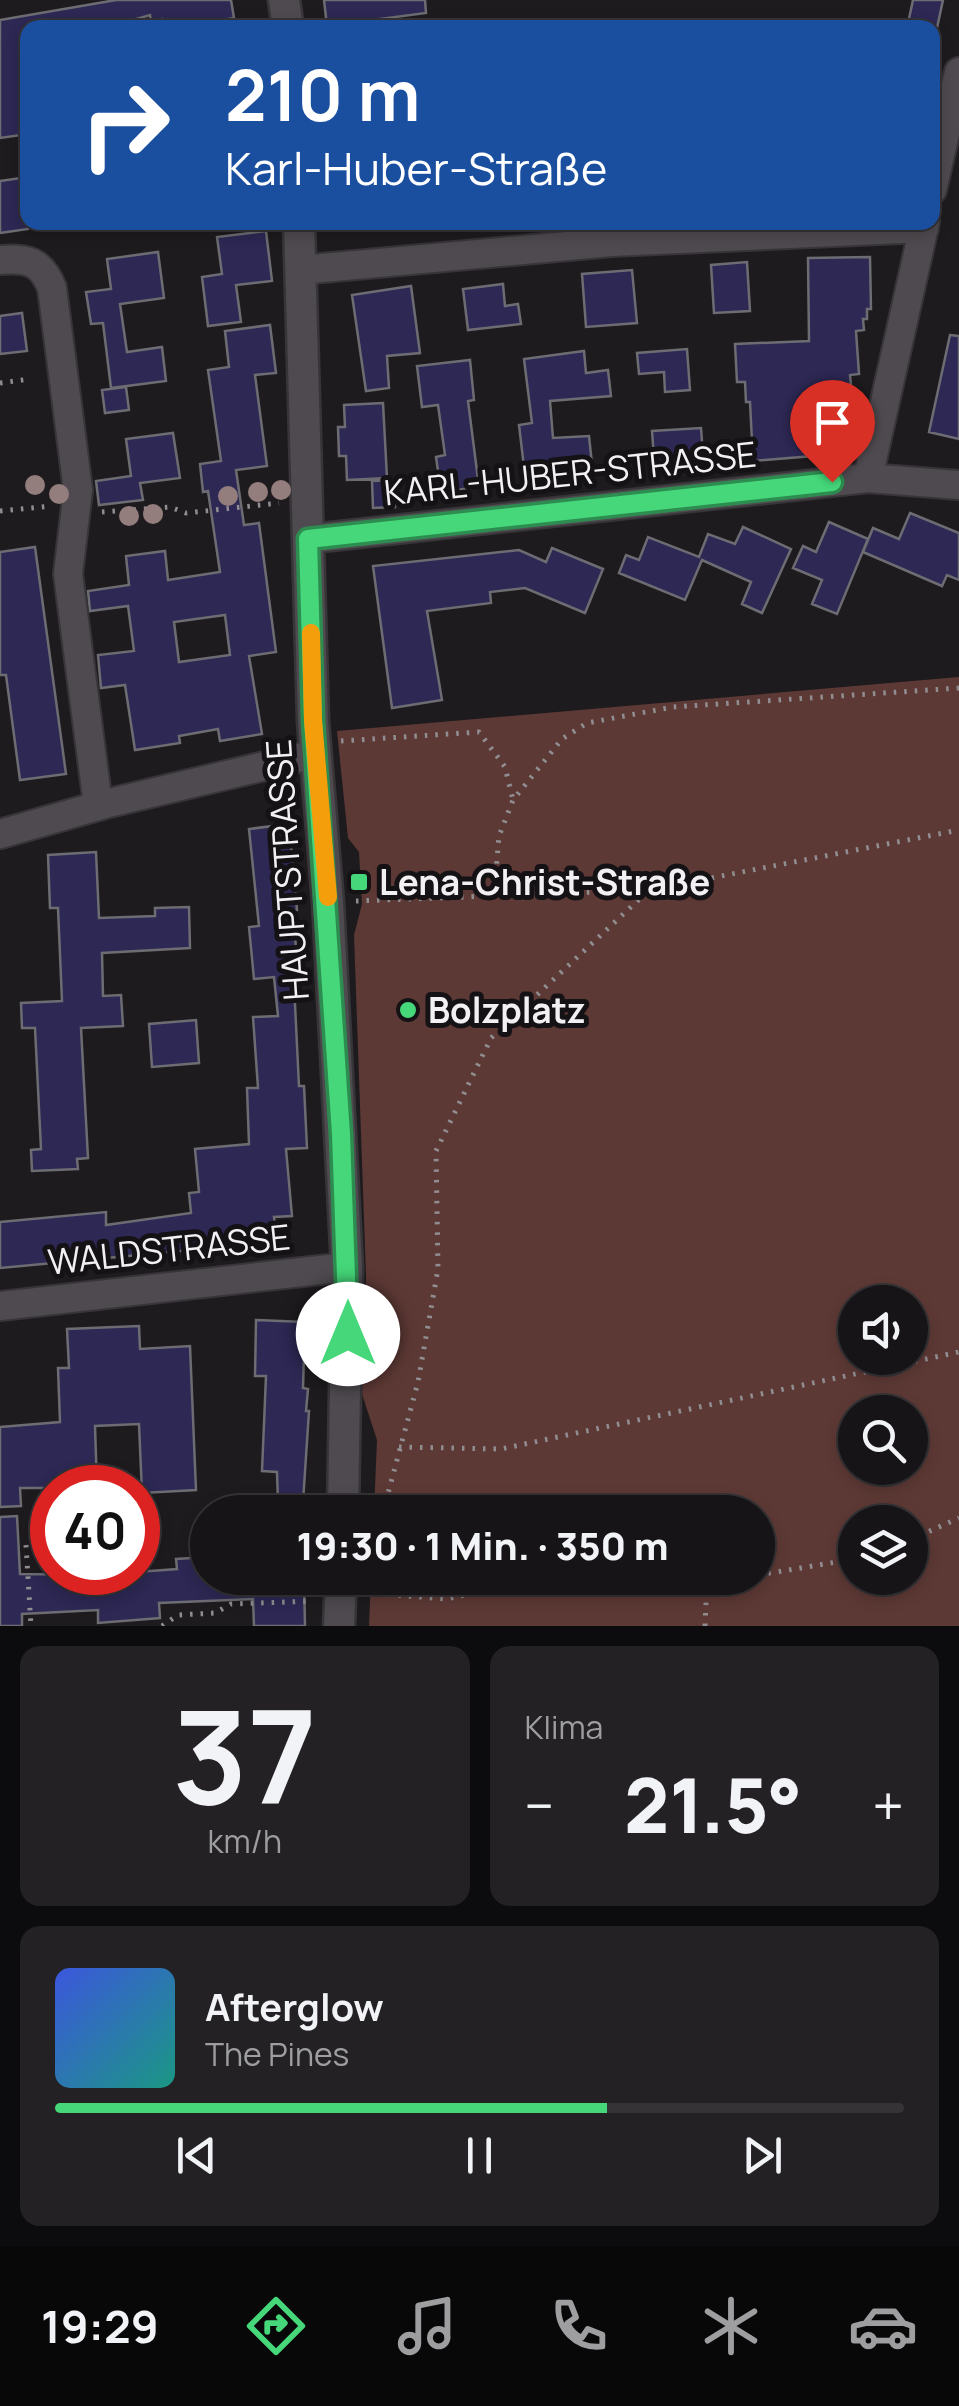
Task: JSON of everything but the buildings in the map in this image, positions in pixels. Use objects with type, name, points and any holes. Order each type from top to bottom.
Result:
[{"type":"street","points":[[940,155],[959,72]]},
{"type":"street","name":"HAUPTSTRASSE","points":[[298,230],[315,748],[328,902],[347,1267],[342,1495]]},
{"type":"street","points":[[300,270],[612,242],[832,230]]},
{"type":"street","points":[[868,478],[923,230]]},
{"type":"street","points":[[0,260],[30,259],[44,268],[52,288],[78,490],[68,574],[98,806]]},
{"type":"street","name":"KARL-HUBER-STRASSE","points":[[308,539],[868,478],[959,485]]},
{"type":"street","points":[[0,834],[315,748]]},
{"type":"street","name":"WALDSTRASSE","points":[[0,1306],[347,1267]]},
{"type":"street","points":[[339,1626],[349,1595]]},
{"type":"path","points":[[0,382],[30,378]]},
{"type":"path","points":[[0,511],[45,505],[77,512],[170,506],[186,512],[292,501]]},
{"type":"path","points":[[494,895],[499,836],[513,800],[562,739],[588,723],[672,707],[959,688]]},
{"type":"path","points":[[315,748],[480,732],[505,766],[513,800]]},
{"type":"path","points":[[328,902],[649,890],[959,830]]},
{"type":"path","points":[[387,1495],[418,1382],[438,1270],[436,1151],[491,1038],[649,890]]},
{"type":"path","points":[[399,1447],[501,1449],[959,1352]]},
{"type":"path","points":[[928,1532],[959,1518]]},
{"type":"path","points":[[26,1544],[30,1626]]},
{"type":"path","points":[[775,1572],[838,1562]]},
{"type":"path","points":[[420,1595],[447,1599],[465,1595]]},
{"type":"path","points":[[705,1626],[706,1595]]},
{"type":"path","points":[[162,1626],[178,1615],[215,1613],[230,1604],[312,1602]]},
{"type":"shaded area","points":[[959,677],[959,1626],[369,1626],[370,1595],[775,1595],[775,1495],[375,1495],[377,1440],[362,1394],[366,1275],[354,935],[362,904],[359,852],[348,838],[337,731]]},
{"type":"slow traffic","points":[[311,633],[313,720],[328,897]]},
{"type":"place","name":"Lena-Christ-Straße","points":[[359,882]]},
{"type":"place","name":"Bolzplatz","points":[[408,1010]]},
{"type":"route","points":[[348,1334],[328,902],[313,720],[308,539],[832,482]]}]
